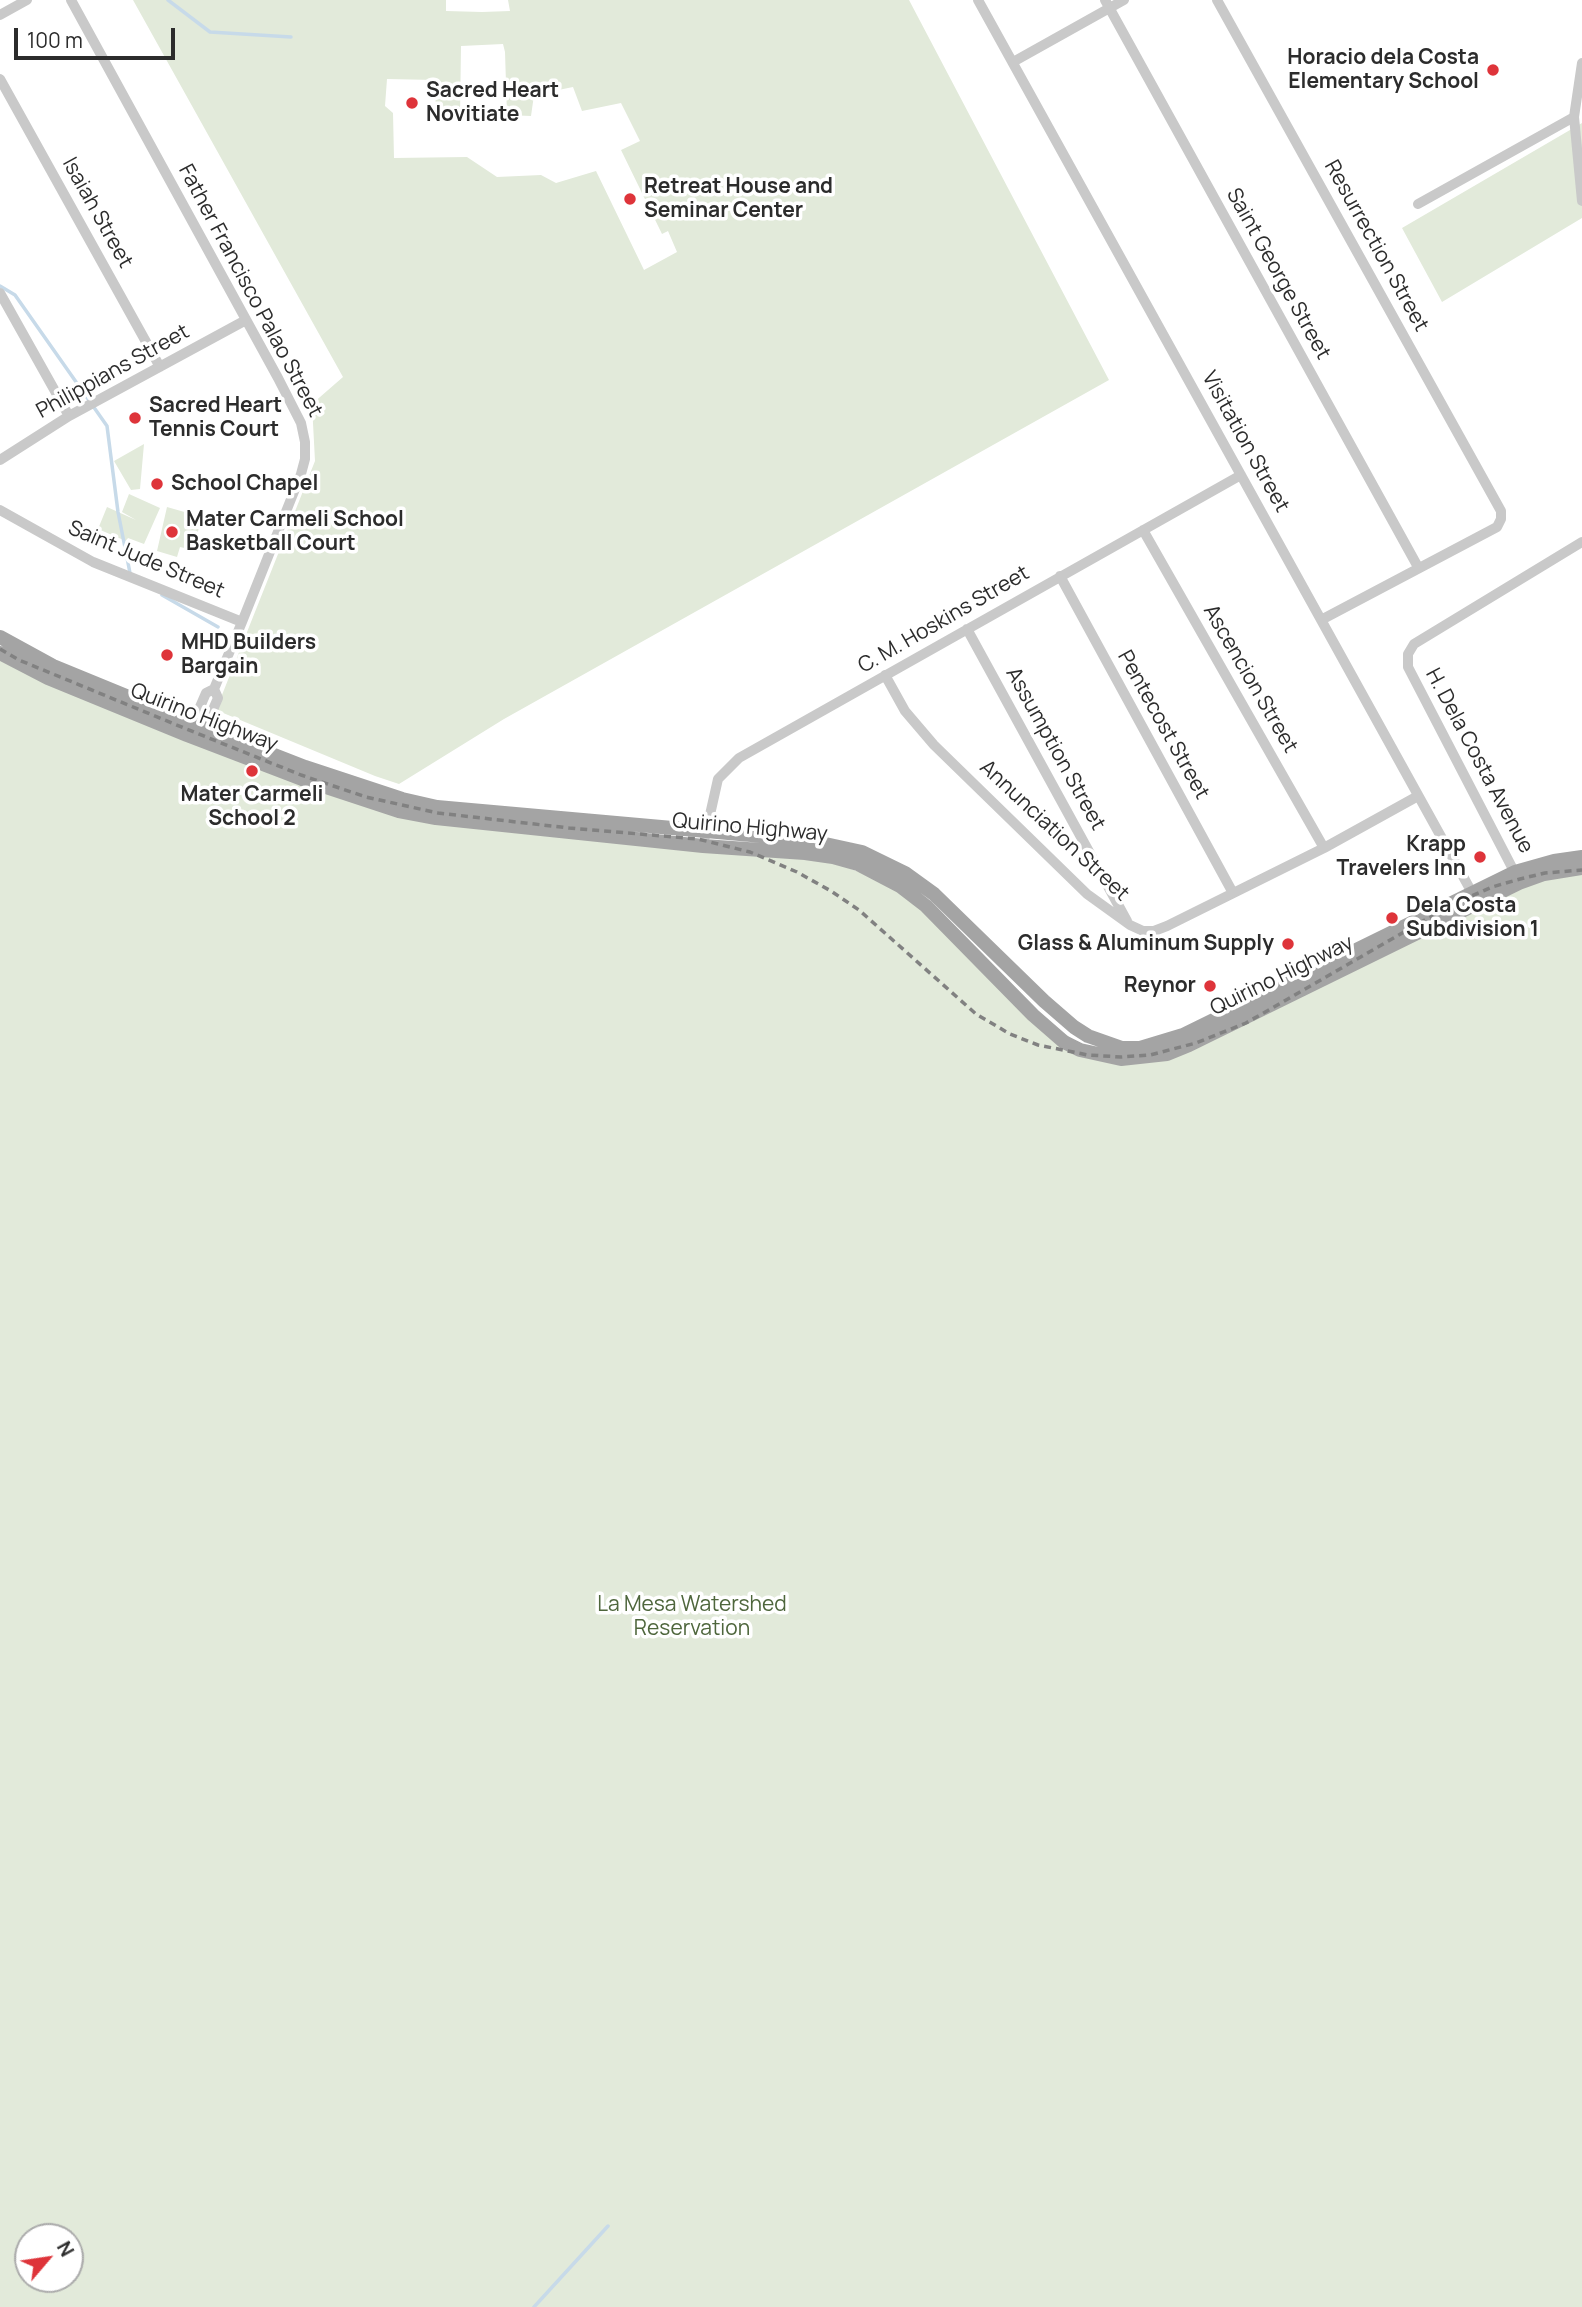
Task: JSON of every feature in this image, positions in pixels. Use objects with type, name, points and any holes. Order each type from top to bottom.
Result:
[{"type":"main road","name":"Quirino Highway","points":[[0,637],[53,666],[302,779],[398,811],[436,818],[705,839],[833,857],[878,874],[900,886],[926,906],[1033,1015],[1064,1042],[1080,1050],[1121,1059],[1167,1054],[1189,1045],[1474,897],[1554,861],[1582,857]]},
{"type":"main road","name":"Quirino Highway","points":[[0,653],[48,678],[196,732]]},
{"type":"main road","name":"Quirino Highway","points":[[1517,877],[1582,867]]},
{"type":"street","points":[[0,15],[27,0]]},
{"type":"street","name":"Father Francisco Palao Street","points":[[71,0],[301,423],[305,450],[301,474],[215,689],[218,698],[196,732]]},
{"type":"street","name":"Visitation Street","points":[[978,0],[1474,897]]},
{"type":"street","points":[[1013,62],[1107,4],[1125,0]]},
{"type":"street","name":"Resurrection Street","points":[[1217,0],[1501,511],[1497,527],[1418,567]]},
{"type":"street","name":"Saint George Street","points":[[1107,4],[1418,567]]},
{"type":"street","points":[[1582,63],[1574,117],[1582,201]]},
{"type":"street","name":"Isaiah Street","points":[[0,79],[160,367]]},
{"type":"street","points":[[1418,204],[1574,117]]},
{"type":"street","points":[[0,293],[69,416]]},
{"type":"street","name":"Philippians Street","points":[[0,460],[69,416],[246,320]]},
{"type":"street","name":"C. M. Hoskins Street","points":[[705,839],[714,787],[732,764],[1241,475]]},
{"type":"street","name":"Saint Jude Street","points":[[0,510],[93,562],[242,622]]},
{"type":"street","name":"Ascencion Street","points":[[1143,530],[1324,848]]},
{"type":"street","name":"H. Dela Costa Avenue","points":[[1517,877],[1408,667],[1408,654],[1414,643],[1582,542]]},
{"type":"street","points":[[1321,620],[1418,567]]},
{"type":"street","name":"Pentecost Street","points":[[1060,576],[1233,893]]},
{"type":"street","name":"Assumption Street","points":[[967,629],[1130,925]]},
{"type":"street","name":"Annunciation Street","points":[[886,675],[905,711],[934,745],[1087,894],[1130,925],[1143,931],[1154,931],[1233,893],[1324,848],[1418,796]]},
{"type":"green space","points":[[133,0],[446,0],[446,11],[482,12],[510,11],[508,0],[909,0],[1109,380],[504,719],[399,784],[216,710],[315,461],[312,404],[343,377]],"holes":[[[503,44],[507,115],[531,116],[534,95],[573,87],[582,111],[621,103],[640,141],[621,150],[662,234],[668,231],[677,252],[644,270],[596,171],[556,183],[541,175],[497,177],[467,157],[394,158],[393,113],[385,106],[387,79],[435,80],[436,118],[460,117],[461,46]]]},
{"type":"green space","points":[[1582,123],[1582,218],[1442,302],[1402,228]]},
{"type":"green space","points":[[144,444],[140,489],[131,490],[114,461]]},
{"type":"green space","points":[[129,494],[160,508],[144,544],[128,538],[126,541],[98,529],[107,507],[136,520],[122,512]]},
{"type":"green space","name":"Mater Carmeli School Basketball Court","points":[[167,507],[188,513],[187,521],[200,524],[193,550],[180,547],[177,557],[157,551]]},
{"type":"green space","name":"La Mesa Watershed Reservation","points":[[0,653],[366,801],[805,853],[900,886],[1052,1025],[1081,1045],[1140,1053],[1469,902],[1582,863],[1582,2307],[0,2307]]},
{"type":"waterway","points":[[168,0],[210,32],[291,37]]},
{"type":"waterway","points":[[0,286],[15,295],[107,426],[118,512],[130,573]]},
{"type":"waterway","points":[[162,595],[218,627]]},
{"type":"waterway","points":[[534,2307],[608,2226]]},
{"type":"railway","points":[[0,649],[19,660],[184,728],[301,775],[366,797],[438,813],[698,839],[750,852],[797,872],[859,910],[976,1014],[1010,1034],[1038,1045],[1088,1055],[1150,1055],[1196,1043],[1246,1023],[1451,905],[1492,887],[1520,879],[1545,873],[1582,870]]},
{"type":"place","name":"Horacio dela Costa Elementary School","points":[[1493,70]]},
{"type":"place","name":"Sacred Heart Novitiate","points":[[412,103]]},
{"type":"place","name":"Retreat House and Seminar Center","points":[[630,199]]},
{"type":"place","name":"Sacred Heart Tennis Court","points":[[135,418]]},
{"type":"place","name":"School Chapel","points":[[157,484]]},
{"type":"place","name":"Mater Carmeli School Basketball Court","points":[[172,532]]},
{"type":"place","name":"MHD Builders Bargain","points":[[167,655]]},
{"type":"place","name":"Mater Carmeli School 2","points":[[252,771]]},
{"type":"place","name":"Krapp Travelers Inn","points":[[1480,857]]},
{"type":"place","name":"Dela Costa Subdivision 1","points":[[1392,918]]},
{"type":"place","name":"Glass & Aluminum Supply","points":[[1288,944]]},
{"type":"place","name":"Reynor","points":[[1210,986]]}]
